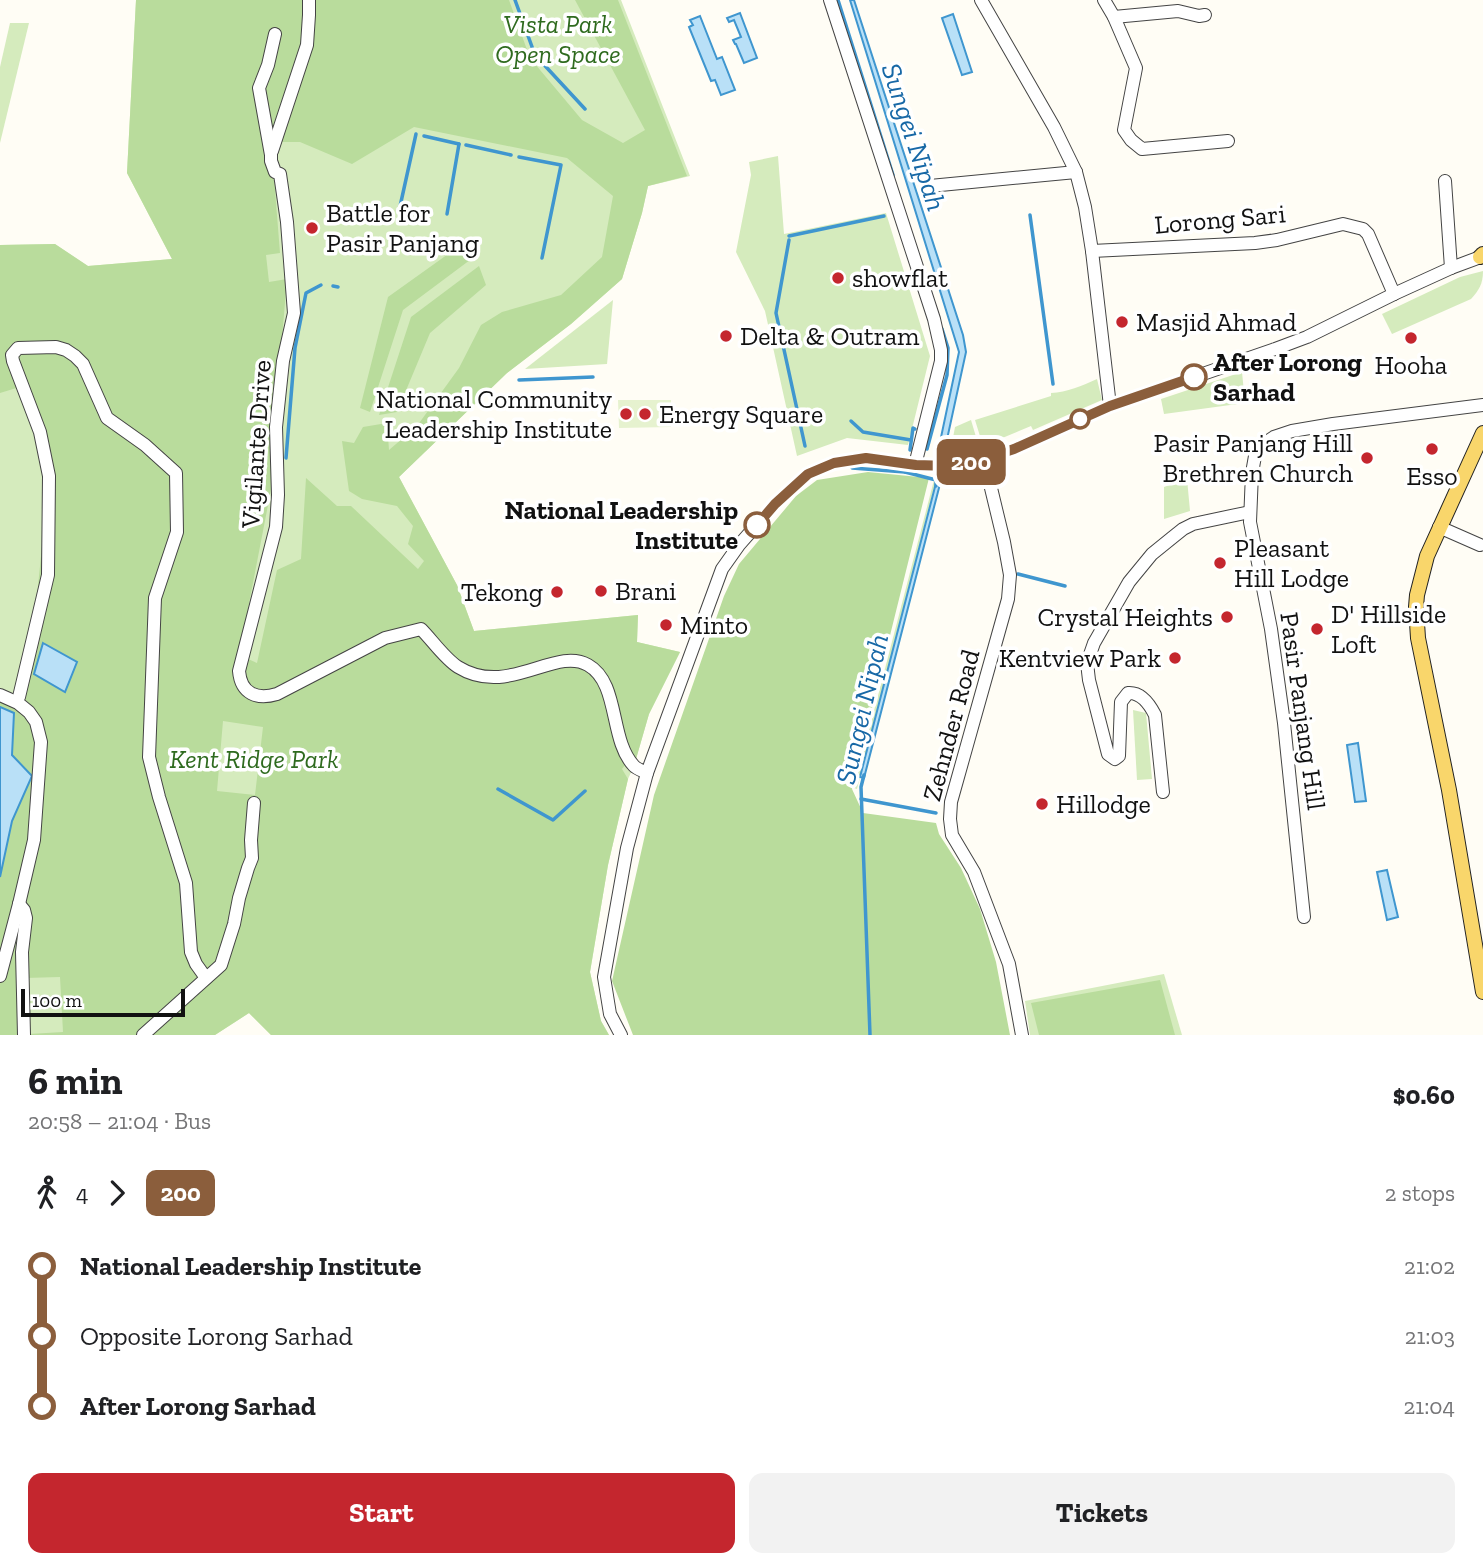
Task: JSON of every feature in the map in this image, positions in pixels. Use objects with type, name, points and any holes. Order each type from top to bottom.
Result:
[{"type":"main road","points":[[1482,430],[1427,556],[1417,595],[1418,638],[1449,790],[1483,992]]},
{"type":"street","points":[[271,155],[307,45],[309,0]]},
{"type":"street","points":[[830,0],[934,319],[941,350],[941,361],[916,465]]},
{"type":"street","points":[[981,0],[1054,127],[1076,173],[1085,206],[1092,251],[1109,403]]},
{"type":"street","points":[[1104,0],[1136,68],[1124,130],[1130,140],[1142,149],[1228,141]]},
{"type":"street","points":[[1114,17],[1178,11],[1205,15]]},
{"type":"street","points":[[271,155],[259,88],[275,34]]},
{"type":"street","name":"Vigilante Drive","points":[[271,155],[275,172],[280,174],[285,203],[294,313],[283,361],[276,427],[276,527],[239,671],[243,685],[257,697],[265,698],[385,638],[421,629],[456,666],[475,676],[509,677],[573,660],[586,664],[602,679],[624,749],[636,768],[648,773]]},
{"type":"street","points":[[930,186],[1076,173]]},
{"type":"street","points":[[1445,181],[1451,268]]},
{"type":"street","name":"Lorong Sari","points":[[1092,251],[1255,243],[1343,223],[1363,229],[1368,234],[1394,294]]},
{"type":"street","points":[[621,1035],[610,1014],[604,977],[627,848],[648,773],[722,569],[775,504],[808,474],[834,463],[866,458],[916,465],[950,466],[984,459],[1014,449],[1109,403],[1297,341],[1394,294],[1482,256]]},
{"type":"street","points":[[19,697],[48,575],[49,475],[40,432],[12,358],[18,348],[56,347],[66,350],[83,364],[107,418],[145,445],[176,473],[177,532],[155,598],[149,757],[187,883],[191,952],[206,978]]},
{"type":"street","name":"Pasir Panjang Hill","points":[[1304,917],[1271,629],[1253,544],[1250,512],[1255,456],[1262,446],[1290,431],[1483,405]]},
{"type":"street","name":"Zehnder Road","points":[[984,459],[1010,575],[1008,599],[951,802],[951,835],[974,872],[1009,964],[1022,1035]]},
{"type":"street","points":[[1163,792],[1156,715],[1151,706],[1137,693],[1124,696],[1121,702],[1119,755],[1114,760],[1106,747],[1087,663],[1094,643],[1129,582],[1152,554],[1193,524],[1250,512]]},
{"type":"street","points":[[1439,527],[1480,545]]},
{"type":"street","points":[[0,695],[18,703],[29,712],[36,722],[41,742],[34,840],[0,976]]},
{"type":"street","points":[[143,1035],[221,965],[253,858],[251,840],[254,803]]},
{"type":"street","points":[[19,904],[26,918],[22,952],[24,1035]]},
{"type":"green space","name":"Kent Ridge Park","points":[[136,0],[621,0],[690,176],[648,186],[622,279],[571,324],[507,373],[399,477],[457,585],[474,631],[638,615],[637,642],[680,652],[649,714],[628,779],[608,865],[590,972],[601,1021],[609,1035],[271,1035],[249,1013],[215,1035],[0,1035],[0,245],[55,244],[88,266],[172,259],[127,173]]},
{"type":"green space","name":"Kent Ridge Park","points":[[136,0],[509,0],[530,58],[582,120],[623,143],[645,130],[575,0],[618,0],[687,176],[648,186],[622,279],[571,324],[507,373],[399,477],[457,585],[474,631],[638,615],[637,642],[680,652],[649,714],[634,766],[629,760],[622,769],[628,779],[608,865],[590,972],[601,1021],[609,1035],[271,1035],[249,1013],[215,1035],[0,1035],[0,877],[12,821],[32,776],[12,755],[14,713],[0,707],[0,689],[13,696],[34,626],[49,476],[23,386],[0,393],[0,245],[55,244],[88,266],[172,259],[127,173]],"holes":[[[414,127],[567,158],[613,196],[602,257],[561,295],[502,312],[481,325],[459,368],[417,426],[389,450],[387,423],[363,427],[354,443],[342,441],[349,491],[362,499],[397,506],[413,526],[408,544],[424,561],[418,569],[351,506],[337,506],[306,478],[301,559],[277,570],[257,663],[239,655],[275,469],[273,445],[287,279],[269,282],[266,255],[280,253],[274,177],[267,168],[266,152],[277,142],[300,142],[352,164]],[[223,721],[263,727],[255,795],[217,791]],[[60,977],[63,1032],[29,1034],[25,978]]]},
{"type":"green space","points":[[10,23],[29,23],[0,143],[0,67]]},
{"type":"green space","points":[[778,156],[784,234],[886,213],[930,356],[908,445],[847,438],[797,456],[765,311],[736,252],[751,175],[749,162]]},
{"type":"green space","points":[[465,242],[474,257],[403,310],[370,412],[360,408],[388,297]]},
{"type":"green space","points":[[479,266],[486,285],[430,333],[397,412],[379,415],[411,317]]},
{"type":"green space","points":[[1483,271],[1480,286],[1471,299],[1392,334],[1382,314],[1460,277]]},
{"type":"green space","points":[[613,300],[607,364],[525,369]]},
{"type":"green space","points":[[1242,372],[1245,403],[1164,414],[1161,399]]},
{"type":"green space","points":[[1097,379],[1102,400],[1033,430],[1031,426],[983,446],[975,420]]},
{"type":"green space","name":"Energy Square","points":[[618,400],[671,400],[671,427],[619,428]]},
{"type":"green space","points":[[971,420],[979,447],[950,454],[955,427]]},
{"type":"green space","points":[[868,472],[929,478],[852,789],[863,813],[936,823],[939,834],[961,868],[980,909],[996,962],[1010,1035],[633,1035],[612,981],[654,795],[724,596],[739,564],[796,496],[817,480]]},
{"type":"green space","points":[[1187,479],[1190,511],[1164,519],[1164,487]]},
{"type":"green space","points":[[936,480],[857,789],[854,788]]},
{"type":"green space","points":[[1133,710],[1146,713],[1152,779],[1137,780]]},
{"type":"green space","points":[[1164,974],[1182,1035],[1030,1035],[1025,1001]]},
{"type":"green space","points":[[1160,980],[1175,1035],[1039,1035],[1031,1003]]},
{"type":"water","points":[[850,0],[854,0],[963,335],[966,352],[946,444],[940,442],[959,352]]},
{"type":"water","points":[[740,13],[757,58],[744,63],[733,40],[741,37],[734,20],[729,22],[727,18]]},
{"type":"water","points":[[953,14],[972,72],[962,75],[942,18]]},
{"type":"water","points":[[700,16],[717,59],[722,57],[735,90],[721,95],[715,80],[711,81],[689,27],[693,25],[690,20]]},
{"type":"water","points":[[936,483],[940,484],[864,778],[860,777]]},
{"type":"water","points":[[43,643],[77,662],[65,692],[34,674]]},
{"type":"water","points":[[0,707],[14,713],[12,755],[32,776],[12,821],[0,877]]},
{"type":"water","points":[[1358,743],[1366,801],[1355,802],[1347,745]]},
{"type":"water","points":[[1387,870],[1398,917],[1387,920],[1377,872]]},
{"type":"waterway","points":[[515,0],[535,55],[585,109]]},
{"type":"waterway","points":[[838,0],[893,175]]},
{"type":"waterway","points":[[399,211],[416,134]]},
{"type":"waterway","points":[[424,136],[459,144]]},
{"type":"waterway","points":[[447,214],[459,144]]},
{"type":"waterway","points":[[466,145],[511,155]]},
{"type":"waterway","points":[[519,157],[561,165],[542,258]]},
{"type":"waterway","points":[[1030,215],[1053,384]]},
{"type":"waterway","points":[[789,236],[884,216]]},
{"type":"waterway","points":[[789,240],[776,313],[805,446]]},
{"type":"waterway","points":[[286,458],[295,348],[306,293],[321,285]]},
{"type":"waterway","points":[[333,286],[338,287]]},
{"type":"waterway","points":[[927,449],[947,375],[948,348],[942,329]]},
{"type":"waterway","points":[[519,380],[593,377]]},
{"type":"waterway","points":[[851,421],[863,432],[911,440]]},
{"type":"waterway","points":[[910,450],[913,428],[915,429]]},
{"type":"waterway","points":[[951,456],[978,448]]},
{"type":"waterway","points":[[852,468],[905,472]]},
{"type":"waterway","points":[[905,472],[936,480],[936,486]]},
{"type":"waterway","points":[[1018,574],[1065,586]]},
{"type":"waterway","name":"Sungei Nipah","points":[[864,775],[861,787],[870,1035]]},
{"type":"waterway","points":[[498,789],[553,820],[585,791]]},
{"type":"waterway","points":[[861,799],[936,813]]},
{"type":"bus line","name":"200","points":[[757,525],[775,504],[808,474],[834,463],[866,458],[916,465],[950,466],[984,459],[1014,449],[1110,406],[1194,377]]},
{"type":"place","name":"Battle for Pasir Panjang","points":[[312,228]]},
{"type":"place","name":"showflat","points":[[838,278]]},
{"type":"place","name":"Masjid Ahmad","points":[[1122,322]]},
{"type":"place","name":"Delta & Outram","points":[[726,336]]},
{"type":"place","name":"Hooha","points":[[1411,338]]},
{"type":"place","name":"After Lorong Sarhad","points":[[1194,377]]},
{"type":"place","name":"National Community Leadership Institute","points":[[626,414]]},
{"type":"place","name":"Energy Square","points":[[645,414]]},
{"type":"place","name":"Esso","points":[[1432,449]]},
{"type":"place","name":"Pasir Panjang Hill Brethren Church","points":[[1367,458]]},
{"type":"place","name":"National Leadership Institute","points":[[757,525]]},
{"type":"place","name":"Pleasant Hill Lodge","points":[[1220,563]]},
{"type":"place","name":"Brani","points":[[601,591]]},
{"type":"place","name":"Tekong","points":[[557,592]]},
{"type":"place","name":"Crystal Heights","points":[[1227,617]]},
{"type":"place","name":"Minto","points":[[666,625]]},
{"type":"place","name":"D' Hillside Loft","points":[[1317,629]]},
{"type":"place","name":"Kentview Park","points":[[1175,658]]},
{"type":"place","name":"Hillodge","points":[[1042,804]]},
{"type":"park label","name":"Vista Park Open Space","points":[[558,39]]}]
